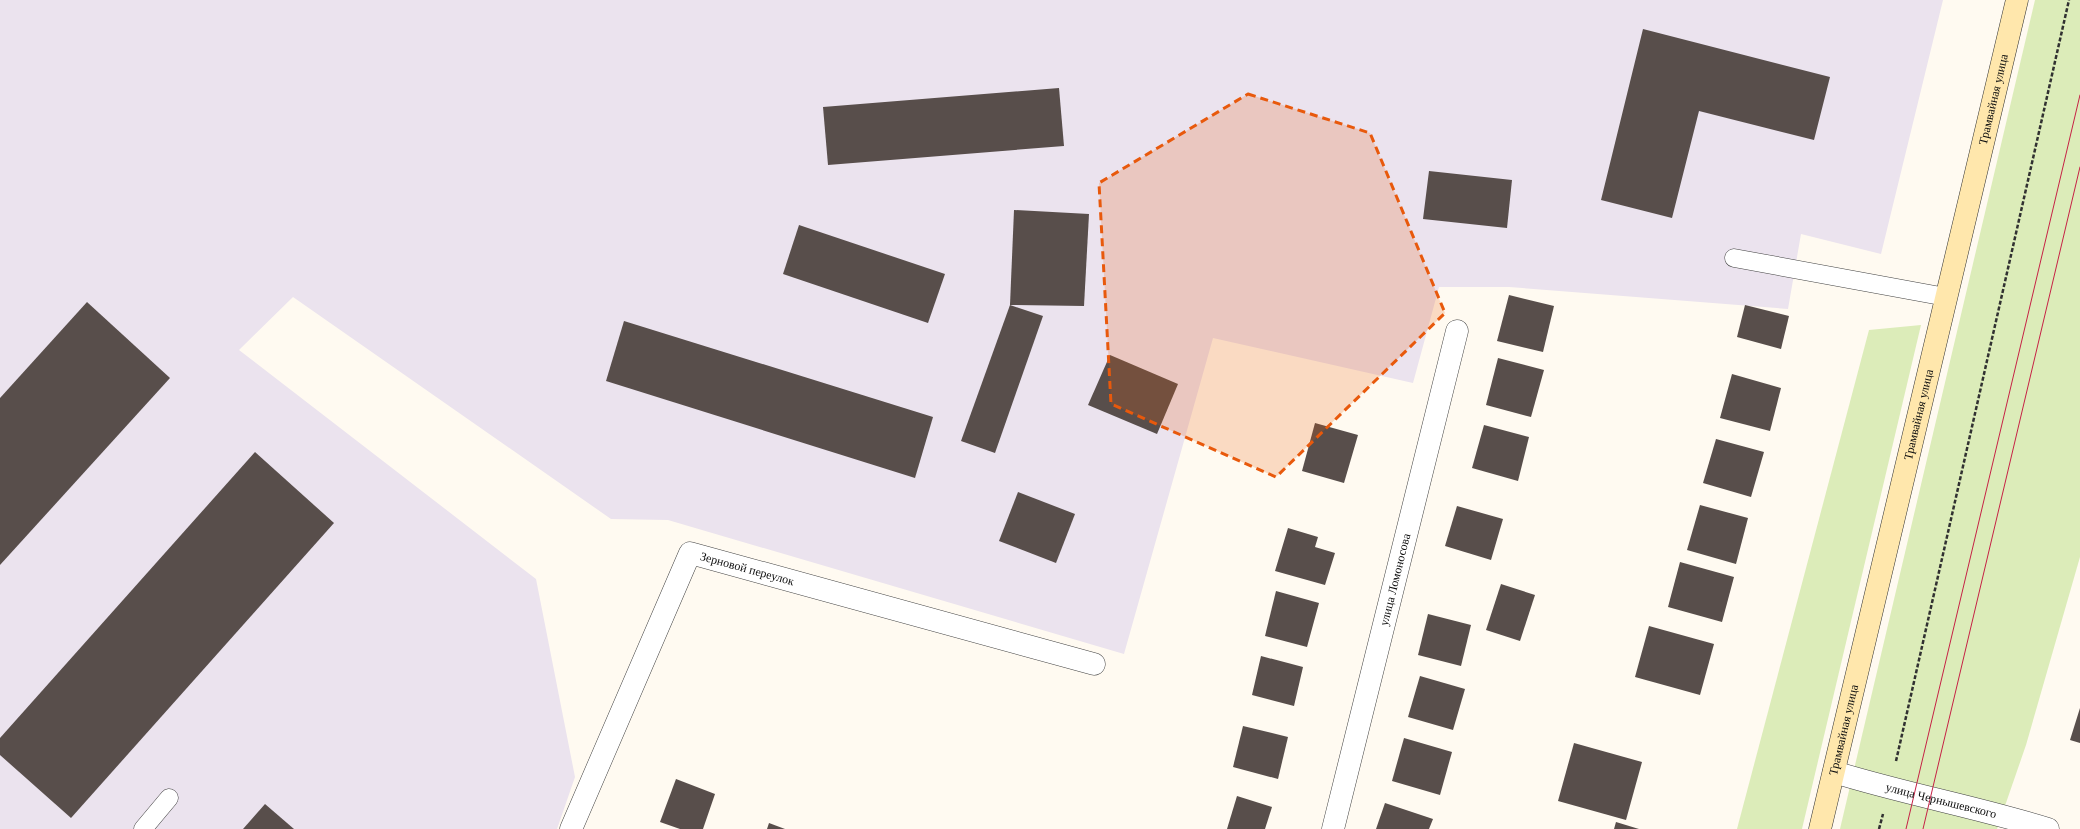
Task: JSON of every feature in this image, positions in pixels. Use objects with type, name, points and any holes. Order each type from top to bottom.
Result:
[{"type":"main road","name":"Трамвайная улица","points":[[1820,829],[2017,0]]},
{"type":"street","name":"улица Ломоносова","points":[[1333,829],[1457,331]]},
{"type":"street","name":"Зерновой переулок","points":[[571,829],[690,553],[1094,664]]},
{"type":"street","name":"улица Чернышевского","points":[[1834,772],[1889,789],[1993,812],[2048,829]]},
{"type":"lane","points":[[1734,258],[1946,297]]},
{"type":"lane","points":[[143,829],[169,798]]},
{"type":"path","points":[[1879,829],[1906,720],[2069,0]]},
{"type":"highlighted area","points":[[1248,94],[1370,133],[1445,313],[1276,477],[1111,404],[1099,183]]},
{"type":"shaded area","points":[[0,0],[1943,0],[1881,254],[1801,234],[1788,309],[1509,287],[1439,287],[1413,383],[1213,338],[1124,654],[668,520],[611,519],[293,297],[239,350],[536,579],[575,777],[557,829],[0,829]]},
{"type":"green space","points":[[2035,0],[2080,0],[2080,557],[2026,745],[1997,829],[1840,829]]},
{"type":"green space","points":[[1921,325],[1802,829],[1737,829],[1869,330]]},
{"type":"building","points":[[1643,29],[1830,77],[1814,140],[1699,111],[1672,218],[1601,200]]},
{"type":"building","points":[[1059,88],[1064,146],[828,165],[823,107]]},
{"type":"building","points":[[1429,171],[1512,180],[1507,228],[1423,219]]},
{"type":"building","points":[[1014,210],[1089,214],[1084,306],[1010,305]]},
{"type":"building","points":[[799,225],[945,274],[928,323],[783,274]]},
{"type":"building","points":[[1509,295],[1554,306],[1543,352],[1497,341]]},
{"type":"building","points":[[87,302],[170,378],[0,565],[0,398]]},
{"type":"building","points":[[1010,305],[1043,316],[995,453],[961,441]]},
{"type":"building","points":[[1745,305],[1789,316],[1781,349],[1737,337]]},
{"type":"building","points":[[624,321],[933,417],[915,478],[606,381]]},
{"type":"building","points":[[1110,355],[1178,384],[1157,434],[1088,405]]},
{"type":"building","points":[[1498,358],[1544,370],[1531,417],[1486,405]]},
{"type":"building","points":[[1732,374],[1781,388],[1770,431],[1720,418]]},
{"type":"building","points":[[1315,423],[1358,435],[1344,483],[1302,471]]},
{"type":"building","points":[[1484,425],[1529,437],[1518,481],[1472,468]]},
{"type":"building","points":[[1716,439],[1764,452],[1751,497],[1703,483]]},
{"type":"building","points":[[255,452],[334,523],[71,818],[0,755],[0,738]]},
{"type":"building","points":[[1018,492],[1075,514],[1056,563],[999,541]]},
{"type":"building","points":[[1700,505],[1748,518],[1736,564],[1687,550]]},
{"type":"building","points":[[1457,506],[1503,519],[1491,560],[1445,546]]},
{"type":"building","points":[[1288,528],[1318,537],[1315,547],[1335,553],[1325,585],[1275,571]]},
{"type":"building","points":[[1680,562],[1734,577],[1722,622],[1668,607]]},
{"type":"building","points":[[1501,584],[1535,595],[1520,641],[1486,630]]},
{"type":"building","points":[[1276,591],[1319,603],[1307,647],[1265,636]]},
{"type":"building","points":[[1428,614],[1471,625],[1461,666],[1418,655]]},
{"type":"building","points":[[1649,626],[1714,644],[1700,695],[1635,677]]},
{"type":"building","points":[[1261,656],[1303,667],[1294,706],[1252,695]]},
{"type":"building","points":[[1420,676],[1465,689],[1453,730],[1408,717]]},
{"type":"building","points":[[2080,708],[2080,743],[2070,740]]},
{"type":"building","points":[[1243,726],[1288,737],[1278,779],[1233,767]]},
{"type":"building","points":[[1404,738],[1452,752],[1440,795],[1392,781]]},
{"type":"building","points":[[1574,743],[1642,762],[1626,820],[1558,801]]},
{"type":"building","points":[[676,779],[715,794],[703,829],[680,829],[660,822]]},
{"type":"building","points":[[1237,796],[1272,807],[1265,829],[1227,829]]},
{"type":"building","points":[[1385,803],[1433,819],[1429,829],[1376,829]]},
{"type":"building","points":[[265,804],[294,829],[243,829]]},
{"type":"building","points":[[1616,822],[1639,829],[1614,829]]},
{"type":"building","points":[[769,823],[785,829],[767,829]]},
{"type":"tram line","points":[[1906,829],[2080,95]]},
{"type":"tram line","points":[[1923,829],[2080,167]]}]
